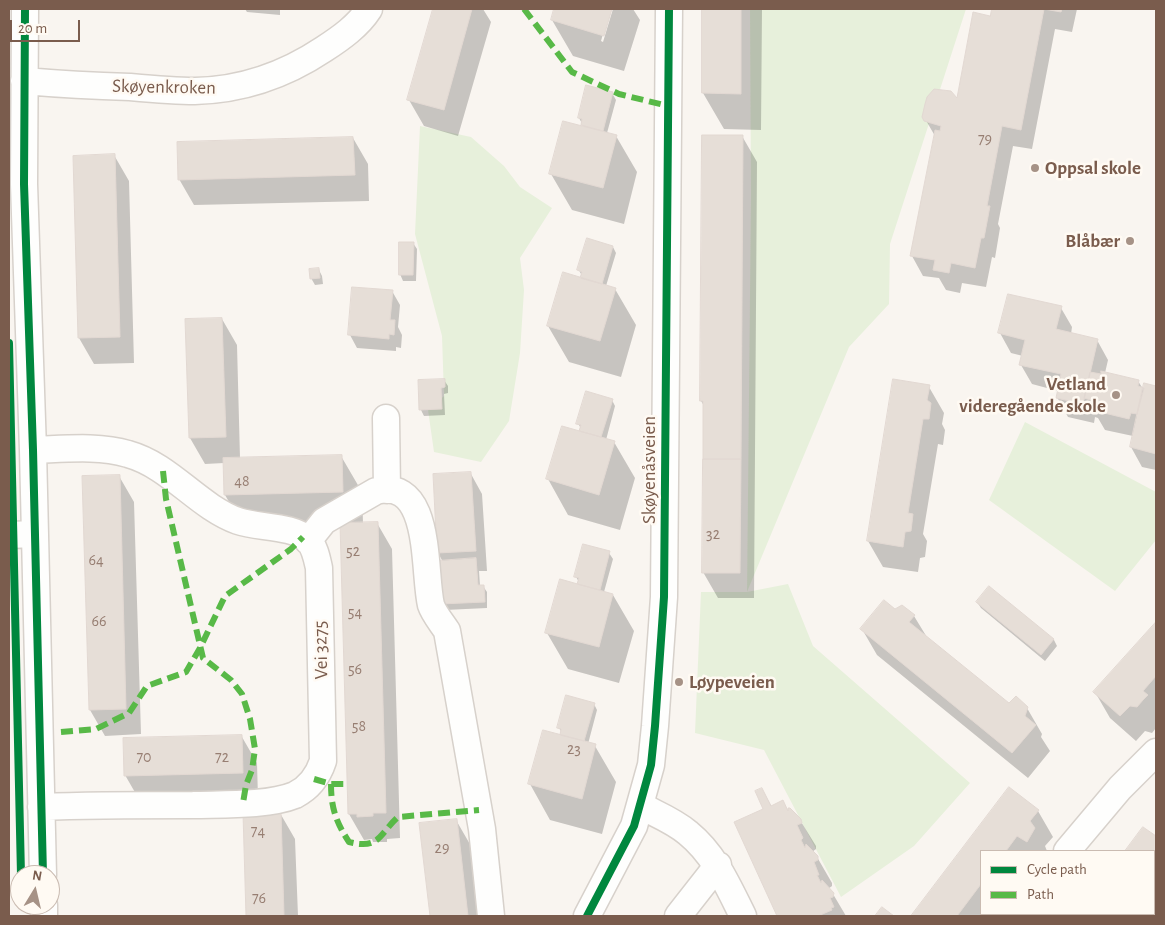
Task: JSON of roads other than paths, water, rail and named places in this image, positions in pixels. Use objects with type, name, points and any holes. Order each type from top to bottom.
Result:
[{"type":"street","points":[[25,9],[24,184],[33,450],[43,865]]},
{"type":"street","name":"Skøyenkroken","points":[[24,81],[187,90],[234,87],[272,77],[300,65],[338,40],[363,18],[369,9]]},
{"type":"street","name":"Skøyenåsveien","points":[[586,916],[634,826],[641,806],[652,756],[664,597],[669,9]]},
{"type":"street","points":[[386,418],[387,490]]},
{"type":"street","points":[[33,450],[94,449],[125,453],[144,458],[214,510],[239,522],[297,533],[308,540],[324,521],[376,491],[398,490],[405,494],[411,501],[419,521],[425,550],[432,606],[447,631],[482,829],[491,916]]},
{"type":"street","points":[[9,534],[34,534]]},
{"type":"street","name":"Vei 3275","points":[[41,807],[224,804],[269,801],[295,795],[311,784],[320,770],[323,761],[319,568],[315,553],[308,540]]},
{"type":"street","points":[[1068,850],[1120,788],[1154,758]]},
{"type":"street","points":[[641,806],[688,833],[718,865],[743,916]]},
{"type":"street","points":[[678,916],[718,865]]},
{"type":"place","name":"Oppsal skole","points":[[1035,168]]},
{"type":"place","name":"Blåbær","points":[[1130,241]]},
{"type":"place","name":"Vetland videregående skole","points":[[1116,395]]},
{"type":"place","name":"Løypeveien","points":[[679,682]]}]
